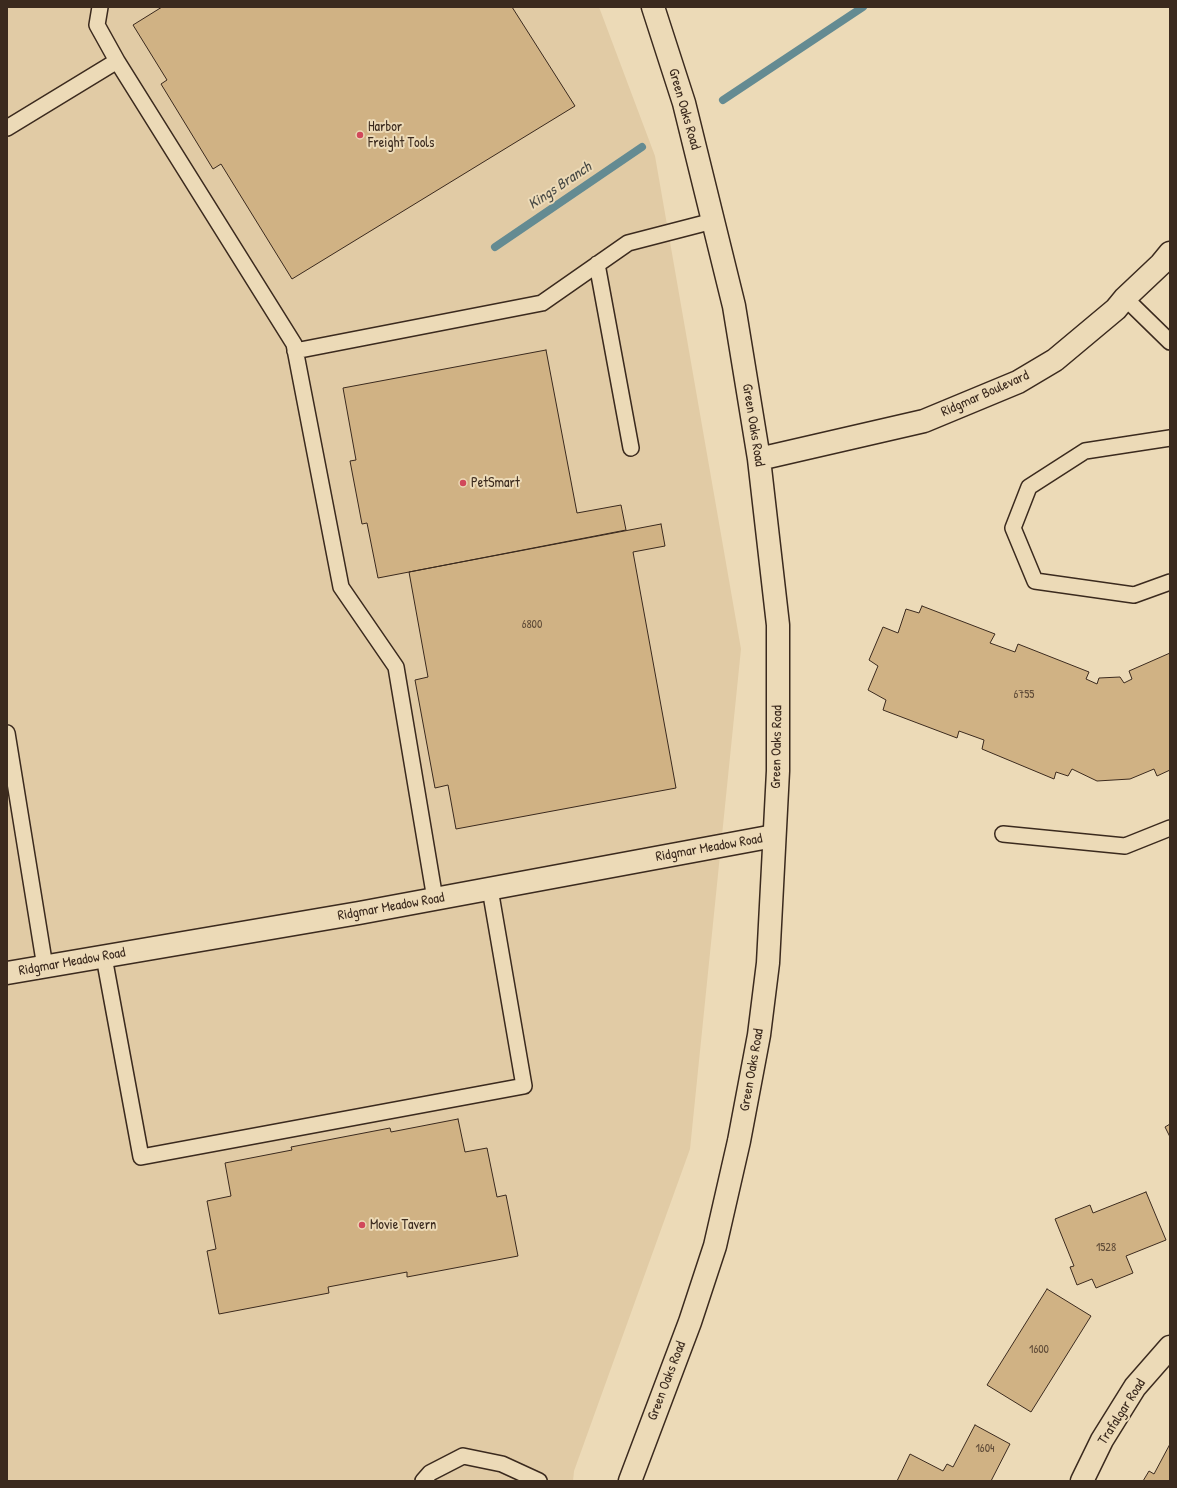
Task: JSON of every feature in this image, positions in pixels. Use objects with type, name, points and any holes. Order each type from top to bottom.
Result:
[{"type":"main road","name":"Green Oaks Road","points":[[630,1481],[690,1322],[715,1246],[739,1141],[759,1035],[768,963],[778,771],[778,625],[759,459],[734,306],[684,103],[652,7]]},
{"type":"main road","name":"Ridgmar Boulevard","points":[[759,459],[924,421],[1018,382],[1055,360],[1116,310],[1125,298],[1161,264],[1170,253]]},
{"type":"main road","name":"Ridgmar Meadow Road","points":[[7,973],[490,889],[774,836]]},
{"type":"main road","name":"Trafalgar Road","points":[[1082,1481],[1102,1440],[1136,1387],[1170,1347]]},
{"type":"lane","points":[[100,7],[97,25],[117,61],[294,344],[341,587],[396,666],[435,898]]},
{"type":"lane","points":[[7,128],[117,61]]},
{"type":"lane","points":[[295,351],[542,303],[628,243],[713,221]]},
{"type":"lane","points":[[597,264],[631,448]]},
{"type":"lane","points":[[1125,298],[1170,342]]},
{"type":"lane","points":[[1170,438],[1085,451],[1029,487],[1013,528],[1035,581],[1134,595],[1170,582]]},
{"type":"lane","points":[[7,734],[45,967]]},
{"type":"lane","points":[[1003,834],[1125,846],[1170,828]]},
{"type":"lane","points":[[104,957],[141,1157],[524,1086],[490,889]]},
{"type":"lane","points":[[423,1481],[430,1473],[463,1456],[502,1464],[539,1481]]},
{"type":"shaded area","points":[[7,7],[599,7],[655,156],[741,649],[690,1149],[574,1471],[573,1481],[7,1481]]},
{"type":"building","name":"Harbor Freight Tools","points":[[162,7],[512,7],[575,106],[292,279],[221,164],[213,169],[161,84],[167,80],[133,25]]},
{"type":"building","name":"PetSmart","points":[[546,350],[577,513],[621,505],[626,530],[378,578],[367,523],[362,524],[350,461],[356,460],[343,388]]},
{"type":"building","points":[[661,524],[665,546],[633,552],[676,788],[456,829],[448,785],[435,788],[415,680],[428,677],[409,572]]},
{"type":"building","points":[[922,606],[995,634],[990,643],[1015,652],[1018,644],[1089,672],[1086,679],[1097,684],[1099,678],[1120,677],[1124,683],[1132,679],[1129,671],[1170,653],[1170,770],[1157,776],[1154,769],[1130,779],[1097,781],[1072,769],[1068,776],[1056,772],[1054,779],[982,749],[984,740],[959,731],[957,738],[883,710],[886,700],[868,690],[878,666],[869,660],[883,627],[898,633],[906,609],[919,613]]},
{"type":"building","name":"Movie Tavern","points":[[458,1119],[465,1152],[487,1148],[497,1197],[506,1195],[518,1256],[407,1277],[407,1272],[328,1287],[329,1293],[219,1314],[207,1251],[216,1249],[207,1201],[231,1196],[225,1163],[292,1150],[291,1147],[390,1128],[391,1132]]},
{"type":"building","points":[[1170,1124],[1170,1137],[1165,1127]]},
{"type":"building","points":[[1146,1192],[1166,1240],[1126,1256],[1133,1273],[1096,1288],[1092,1279],[1077,1285],[1070,1267],[1074,1266],[1055,1219],[1090,1205],[1093,1213]]},
{"type":"building","points":[[1047,1289],[1091,1316],[1031,1412],[987,1385]]},
{"type":"building","points":[[975,1425],[1010,1444],[991,1481],[897,1481],[910,1454],[943,1471],[947,1464],[953,1467]]},
{"type":"building","points":[[1170,1444],[1170,1481],[1143,1481],[1149,1471],[1154,1474]]},
{"type":"waterway","name":"Kings Branch","points":[[723,100],[863,7]]},
{"type":"waterway","name":"Kings Branch","points":[[495,247],[642,147]]},
{"type":"place","name":"Harbor Freight Tools","points":[[360,135]]},
{"type":"place","name":"PetSmart","points":[[463,483]]},
{"type":"place","name":"Movie Tavern","points":[[362,1225]]}]
